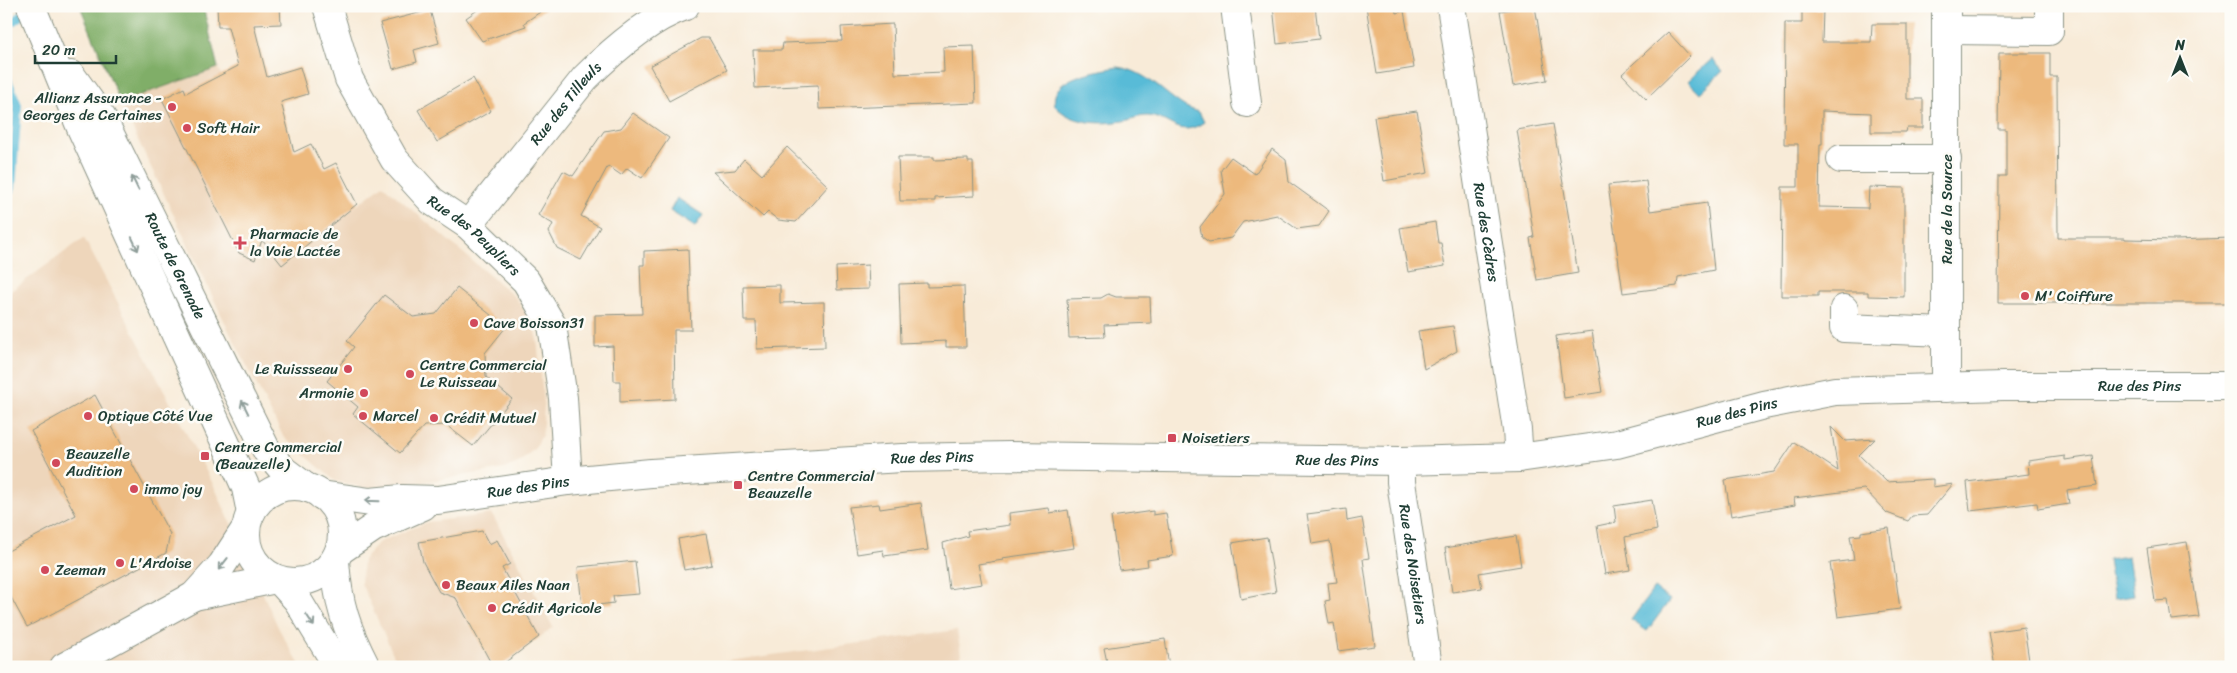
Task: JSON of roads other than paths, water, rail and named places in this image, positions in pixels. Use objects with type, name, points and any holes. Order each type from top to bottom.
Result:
[{"type":"street","name":"Route de Grenade","points":[[31,6],[81,128],[238,468],[246,488],[249,521]]},
{"type":"street","name":"Rue des Peupliers","points":[[327,6],[349,79],[394,160],[432,201],[468,225],[526,282],[552,326],[563,398],[568,481]]},
{"type":"street","name":"Rue des Tilleuls","points":[[468,225],[585,78],[607,56],[640,31],[685,6]]},
{"type":"street","points":[[1235,6],[1247,103]]},
{"type":"street","name":"Rue des Cèdres","points":[[1451,6],[1517,430],[1519,458]]},
{"type":"street","name":"Rue de la Source","points":[[1946,388],[1947,18],[2049,31],[2049,6]]},
{"type":"street","name":"Route de Grenade","points":[[44,36],[102,118],[267,451],[283,470],[314,491]]},
{"type":"street","points":[[1842,159],[1947,159]]},
{"type":"street","points":[[1844,309],[1844,328],[1946,332]]},
{"type":"street","name":"Rue des Pins","points":[[314,491],[370,502],[403,506],[568,481],[651,473],[902,458],[1029,457],[1400,461],[1519,458],[1617,444],[1764,405],[1835,391],[1946,388],[2231,386]]},
{"type":"street","name":"Rue des Noisetiers","points":[[1400,461],[1428,667]]},
{"type":"street","points":[[194,596],[227,558],[264,496],[284,487],[314,491],[329,501],[340,520],[342,536],[337,556],[336,585],[344,619],[366,667]]},
{"type":"street","name":"Rue des Pins","points":[[337,556],[403,506]]},
{"type":"street","points":[[249,521],[246,539],[252,559],[259,567],[278,580],[298,601],[338,667]]},
{"type":"street","points":[[64,667],[194,596],[278,580],[296,582],[311,580],[324,572],[337,556]]},
{"type":"water","points":[[1712,59],[1723,71],[1700,93],[1688,81]]},
{"type":"water","points":[[1118,67],[1136,72],[1183,105],[1199,112],[1204,122],[1188,129],[1147,116],[1119,122],[1089,122],[1071,117],[1055,106],[1055,96],[1059,88],[1067,82],[1087,73]]},
{"type":"water","points":[[677,198],[703,215],[695,227],[670,211]]},
{"type":"water","points":[[2128,556],[2134,595],[2114,598],[2108,559]]},
{"type":"water","points":[[1654,588],[1670,600],[1647,631],[1631,620]]},
{"type":"waterway","points":[[6,27],[23,14]]},
{"type":"waterway","points":[[6,75],[18,105],[12,187],[6,197]]},
{"type":"place","name":"Allianz Assurance - Georges de Certaines","points":[[172,107]]},
{"type":"place","name":"Soft Hair","points":[[187,128]]},
{"type":"place","name":"Pharmacie de la Voie Lactée","points":[[240,243]]},
{"type":"place","name":"M' Coiffure","points":[[2025,296]]},
{"type":"place","name":"Cave Boisson31","points":[[474,323]]},
{"type":"place","name":"Le Ruissseau","points":[[348,369]]},
{"type":"place","name":"Centre Commercial Le Ruisseau","points":[[410,374]]},
{"type":"place","name":"Armonie","points":[[364,393]]},
{"type":"place","name":"Optique Côté Vue","points":[[88,416]]},
{"type":"place","name":"Marcel","points":[[363,416]]},
{"type":"place","name":"Crédit Mutuel","points":[[434,418]]},
{"type":"place","name":"Noisetiers","points":[[1172,438]]},
{"type":"place","name":"Centre Commercial (Beauzelle)","points":[[205,456]]},
{"type":"place","name":"Beauzelle Audition","points":[[56,463]]},
{"type":"place","name":"Centre Commercial Beauzelle","points":[[738,485]]},
{"type":"place","name":"immo joy","points":[[134,489]]},
{"type":"place","name":"L'Ardoise","points":[[120,563]]},
{"type":"place","name":"Zeeman","points":[[45,570]]},
{"type":"place","name":"Beaux Ailes Naan","points":[[446,585]]},
{"type":"place","name":"Crédit Agricole","points":[[492,608]]}]
